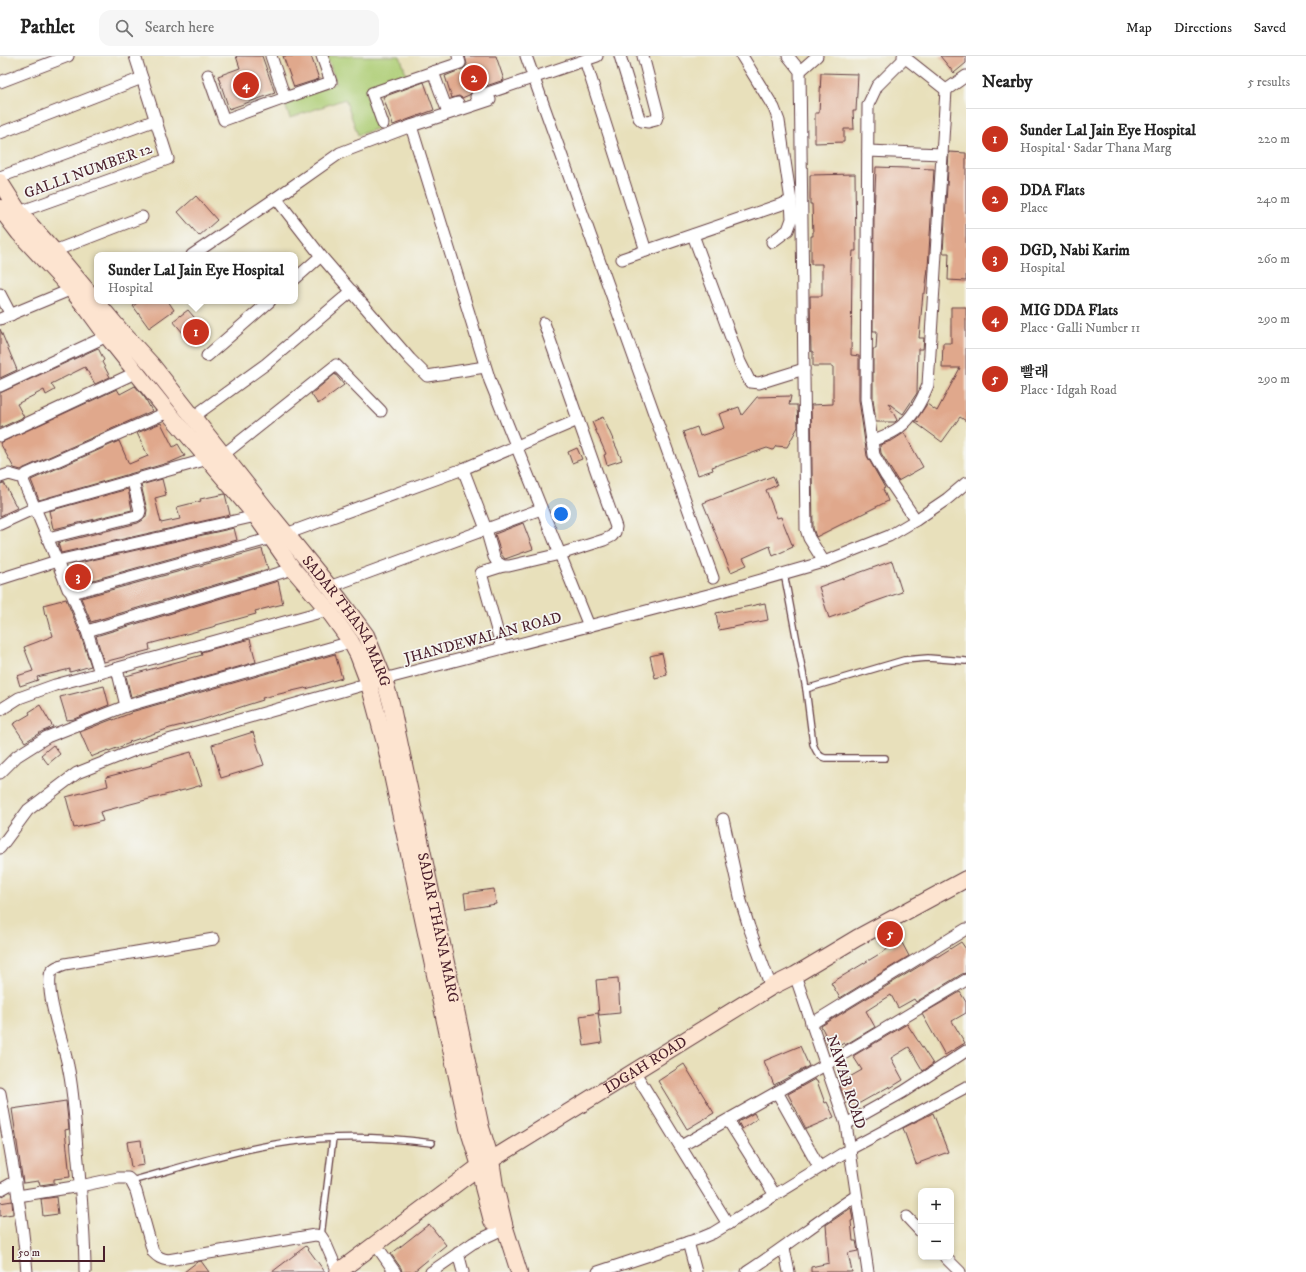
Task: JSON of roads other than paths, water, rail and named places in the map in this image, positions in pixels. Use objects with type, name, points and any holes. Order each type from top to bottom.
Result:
[{"type":"street","points":[[0,82],[68,56]]},
{"type":"street","points":[[0,177],[156,120],[135,56]]},
{"type":"street","points":[[271,56],[285,98]]},
{"type":"street","points":[[208,74],[224,120],[331,82],[322,56]]},
{"type":"street","points":[[383,124],[372,93],[460,63],[458,56]]},
{"type":"street","points":[[526,56],[713,578]]},
{"type":"street","points":[[433,72],[446,107],[597,56]]},
{"type":"street","points":[[620,56],[640,118],[642,121],[648,122],[656,120],[658,114],[643,56]]},
{"type":"street","points":[[742,56],[774,108],[779,121],[791,201],[792,219],[788,230],[772,242]]},
{"type":"street","points":[[788,56],[800,71],[806,529],[809,538],[824,562]]},
{"type":"street","points":[[800,71],[817,56]]},
{"type":"street","points":[[916,520],[879,465],[874,455],[866,399],[868,105],[877,86],[904,57],[946,90]]},
{"type":"street","points":[[585,60],[646,251]]},
{"type":"street","points":[[946,90],[966,76]]},
{"type":"street","points":[[0,133],[142,78]]},
{"type":"street","points":[[871,441],[889,434],[900,427],[910,416],[922,398],[928,384],[946,90]]},
{"type":"street","points":[[196,252],[340,153],[411,126],[490,100]]},
{"type":"street","name":"GALLI NUMBER 12","points":[[19,212],[168,159],[156,120]]},
{"type":"street","points":[[411,126],[485,367],[589,626]]},
{"type":"street","points":[[868,151],[942,154]]},
{"type":"street","name":"SADAR THANA MARG","points":[[0,182],[19,212],[54,251],[77,287],[88,310],[107,336],[168,412],[215,457],[279,536],[293,569],[328,610],[351,642],[358,655],[369,684],[386,747],[468,1128],[485,1163]]},
{"type":"street","points":[[276,198],[321,256],[410,359],[427,376],[485,367]]},
{"type":"street","points":[[622,260],[791,201]]},
{"type":"street","name":"SADAR THANA MARG","points":[[0,208],[19,233],[77,287],[94,299]]},
{"type":"street","points":[[54,251],[142,217]]},
{"type":"street","points":[[693,235],[740,362],[750,382],[758,383],[804,370]]},
{"type":"street","points":[[298,276],[321,256]]},
{"type":"street","points":[[0,319],[77,287]]},
{"type":"street","points":[[193,418],[266,364],[352,291]]},
{"type":"street","points":[[0,294],[11,315]]},
{"type":"street","name":"SADAR THANA MARG","points":[[100,304],[120,330],[152,365],[193,418],[215,457],[256,516],[279,536],[329,587],[366,636],[384,679],[397,732],[481,1128],[485,1163]]},
{"type":"street","points":[[207,356],[267,304]]},
{"type":"street","points":[[502,648],[481,573],[503,566],[509,566],[560,554],[604,540],[612,536],[616,527],[544,323]]},
{"type":"street","points":[[0,386],[107,336]]},
{"type":"street","points":[[0,524],[35,508],[215,457],[336,365],[381,411]]},
{"type":"street","points":[[0,436],[137,372]]},
{"type":"street","points":[[23,478],[27,474],[168,412]]},
{"type":"street","points":[[71,592],[84,590],[279,536],[464,469],[578,420]]},
{"type":"street","points":[[464,469],[486,529],[494,557],[503,566]]},
{"type":"street","points":[[0,476],[9,474],[23,478]]},
{"type":"street","points":[[23,478],[68,589],[71,592],[87,631],[100,673]]},
{"type":"street","points":[[48,538],[139,514],[140,511],[133,480]]},
{"type":"street","name":"JHANDEWALAN ROAD","points":[[0,848],[28,810],[77,773],[140,748],[384,679],[712,594],[824,562],[889,536],[947,499],[966,483]]},
{"type":"street","points":[[329,587],[541,509]]},
{"type":"street","points":[[0,580],[57,561],[256,516]]},
{"type":"street","points":[[87,631],[293,569]]},
{"type":"street","points":[[0,710],[19,698],[54,685],[117,669],[328,610]]},
{"type":"street","points":[[0,773],[17,756],[47,737],[126,706],[351,642]]},
{"type":"street","points":[[117,669],[126,706]]},
{"type":"street","points":[[723,819],[749,927],[771,987]]},
{"type":"street","name":"IDGAH ROAD","points":[[338,1272],[485,1163],[771,987],[795,975],[856,938],[966,878]]},
{"type":"street","points":[[811,1024],[966,929]]},
{"type":"street","points":[[85,1272],[85,1239],[69,1066],[49,986],[50,974],[56,966],[65,964],[214,939]]},
{"type":"street","name":"NAWAB ROAD","points":[[795,975],[846,1124],[868,1272]]},
{"type":"street","points":[[681,1146],[825,1065],[966,980]]},
{"type":"street","points":[[846,1124],[903,1092],[966,1051]]},
{"type":"street","points":[[634,1071],[728,1224]]},
{"type":"street","points":[[601,1272],[708,1235],[850,1149],[966,1087]]},
{"type":"street","points":[[777,1092],[819,1167]]},
{"type":"street","points":[[0,1093],[24,1233],[27,1272]]},
{"type":"street","points":[[728,1120],[775,1195]]},
{"type":"street","points":[[485,1163],[483,1187],[519,1272]]},
{"type":"street","points":[[18,1196],[118,1178],[128,1178],[136,1191],[153,1252],[162,1259],[168,1260],[315,1235],[321,1236],[325,1242],[338,1272]]},
{"type":"street","points":[[0,1190],[16,1181]]},
{"type":"street","points":[[747,1272],[784,1248],[856,1196]]},
{"type":"street","points":[[907,1217],[918,1229]]},
{"type":"street","points":[[431,1272],[473,1243],[500,1230]]},
{"type":"street","points":[[500,1230],[508,1272]]},
{"type":"street","points":[[688,1242],[696,1272]]},
{"type":"street","points":[[376,1245],[395,1272]]},
{"type":"street","points":[[784,1248],[788,1272]]},
{"type":"street","points":[[458,1253],[463,1272]]},
{"type":"street","points":[[948,1260],[960,1272]]},
{"type":"lane","points":[[784,573],[806,689],[815,750],[820,756],[825,758],[885,758]]},
{"type":"lane","points":[[806,689],[904,660],[928,658],[966,661]]},
{"type":"lane","points":[[131,1181],[249,1149],[291,1141],[364,1137],[394,1138],[432,1143]]},
{"type":"lane","points":[[321,1236],[333,1138]]},
{"type":"place","name":"DDA Flats","points":[[474,78]]},
{"type":"place","name":"MIG DDA Flats","points":[[246,85]]},
{"type":"place","name":"Sunder Lal Jain Eye Hospital","points":[[196,332]]},
{"type":"place","name":"DGD, Nabi Karim","points":[[78,577]]},
{"type":"place","name":"빨래","points":[[890,934]]}]
